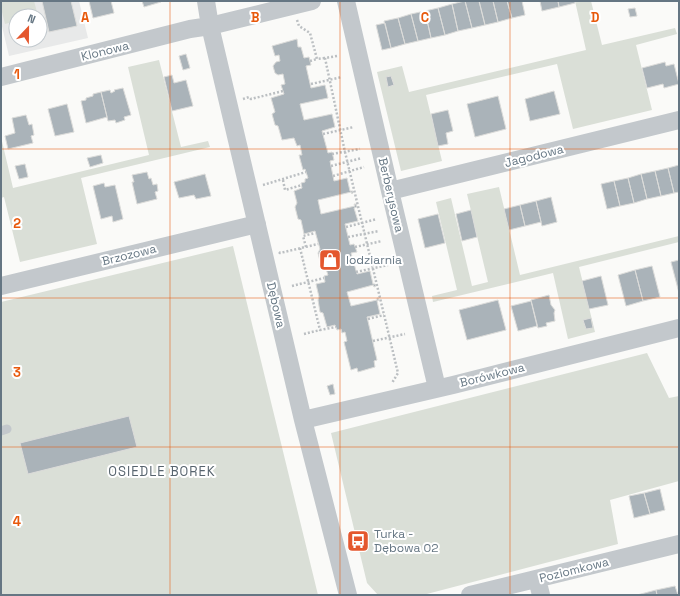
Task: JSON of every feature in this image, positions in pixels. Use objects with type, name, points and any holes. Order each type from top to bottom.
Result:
[{"type":"street","name":"Klonowa","points":[[1,76],[190,30],[206,10],[312,1]]},
{"type":"street","name":"Berberysowa","points":[[346,1],[437,388]]},
{"type":"street","name":"Dębowa","points":[[206,10],[303,420],[348,595]]},
{"type":"street","name":"Jagodowa","points":[[390,191],[679,120]]},
{"type":"street","name":"Brzozowa","points":[[1,286],[256,224]]},
{"type":"street","name":"Borówkowa","points":[[303,420],[679,328]]},
{"type":"street","name":"Poziomkowa","points":[[470,595],[539,587],[679,544]]},
{"type":"path","points":[[296,16],[299,26],[310,33],[318,59]]},
{"type":"path","points":[[310,61],[337,56]]},
{"type":"path","points":[[325,58],[349,172],[398,373],[390,387]]},
{"type":"path","points":[[311,84],[342,77]]},
{"type":"path","points":[[237,100],[249,97],[251,99],[283,91]]},
{"type":"path","points":[[323,134],[354,127]]},
{"type":"path","points":[[332,154],[360,149]]},
{"type":"path","points":[[331,166],[362,158]]},
{"type":"path","points":[[333,176],[364,167]]},
{"type":"path","points":[[259,186],[306,172]]},
{"type":"path","points":[[283,180],[285,190],[302,185]]},
{"type":"path","points":[[346,227],[377,219]]},
{"type":"path","points":[[348,237],[379,231]]},
{"type":"path","points":[[306,247],[303,236],[316,233]]},
{"type":"path","points":[[355,247],[382,241]]},
{"type":"path","points":[[264,254],[275,251],[280,253],[318,244]]},
{"type":"path","points":[[300,248],[320,330]]},
{"type":"path","points":[[356,272],[388,265]]},
{"type":"path","points":[[292,286],[324,278]]},
{"type":"path","points":[[368,320],[384,315]]},
{"type":"path","points":[[304,334],[336,327]]},
{"type":"path","points":[[373,341],[405,334]]},
{"type":"shaded area","points":[[1,1],[79,1],[88,38],[48,47],[48,8],[8,8],[8,48],[44,48],[9,56],[1,22]]},
{"type":"shaded area","points":[[1,1],[34,1],[36,8],[8,8],[8,23],[5,24]]},
{"type":"shaded area","points":[[575,1],[591,1],[602,45],[675,28],[677,34],[636,45],[652,110],[573,129],[557,64],[426,95],[442,161],[401,171],[377,72],[402,66],[409,92],[586,50]]},
{"type":"shaded area","points":[[159,60],[181,147],[208,141],[210,147],[81,178],[97,244],[20,262],[4,197],[1,198],[1,137],[13,188],[149,155],[128,67]]},
{"type":"shaded area","points":[[499,187],[520,275],[679,236],[679,242],[579,267],[595,332],[568,339],[553,273],[433,302],[432,296],[457,290],[436,202],[451,198],[472,286],[488,282],[467,194]]},
{"type":"shaded area","points":[[233,246],[318,595],[1,595],[1,302]]},
{"type":"shaded area","points":[[647,353],[669,398],[679,396],[679,481],[610,500],[618,544],[423,595],[378,595],[367,583],[331,433]]},
{"type":"building","points":[[42,1],[71,1],[77,26],[49,32],[48,8],[44,8]]},
{"type":"building","points":[[89,1],[111,1],[114,13],[93,18]]},
{"type":"building","points":[[142,1],[161,1],[161,2],[144,7]]},
{"type":"building","points":[[465,1],[472,28],[458,31],[452,4]]},
{"type":"building","points":[[465,1],[479,1],[485,25],[472,28]]},
{"type":"building","points":[[479,1],[493,1],[498,22],[485,25]]},
{"type":"building","points":[[493,1],[507,1],[512,18],[498,22]]},
{"type":"building","points":[[507,1],[522,1],[525,15],[512,18]]},
{"type":"building","points":[[540,1],[558,1],[559,7],[542,11]]},
{"type":"building","points":[[558,1],[575,1],[575,3],[559,7]]},
{"type":"building","points":[[452,4],[458,31],[445,35],[438,8]]},
{"type":"building","points":[[438,8],[445,35],[431,38],[425,11]]},
{"type":"building","points":[[635,8],[637,16],[630,17],[628,9]]},
{"type":"building","points":[[425,11],[431,38],[418,41],[411,14]]},
{"type":"building","points":[[411,14],[418,41],[405,44],[398,18]]},
{"type":"building","points":[[398,18],[405,44],[391,48],[384,21]]},
{"type":"building","points":[[385,23],[391,48],[382,50],[376,25]]},
{"type":"building","points":[[297,39],[298,47],[301,47],[304,58],[309,57],[311,65],[306,66],[311,88],[325,85],[328,98],[300,104],[304,120],[332,114],[335,127],[322,131],[328,153],[332,152],[334,160],[330,161],[334,181],[347,178],[350,191],[353,191],[352,194],[351,192],[318,200],[321,214],[355,206],[354,204],[356,204],[357,207],[354,208],[358,221],[345,224],[350,245],[354,244],[357,252],[351,253],[357,274],[370,271],[373,284],[376,286],[374,287],[373,285],[347,292],[351,306],[377,300],[377,298],[379,300],[377,301],[380,314],[367,317],[377,360],[374,361],[375,367],[358,372],[357,368],[351,370],[344,342],[347,341],[345,332],[342,333],[341,329],[337,330],[335,325],[327,327],[323,313],[320,312],[316,284],[325,282],[324,276],[328,275],[324,262],[320,261],[318,253],[320,249],[315,231],[304,234],[301,220],[298,219],[295,207],[297,203],[294,191],[302,188],[301,183],[305,182],[305,179],[308,178],[305,169],[303,170],[299,155],[302,155],[300,145],[297,146],[294,138],[282,140],[278,126],[275,125],[272,114],[275,112],[271,98],[284,94],[281,85],[285,84],[283,74],[278,75],[275,73],[273,66],[276,62],[280,61],[279,55],[275,56],[272,46]]},
{"type":"building","points":[[186,54],[190,68],[183,70],[179,56]]},
{"type":"building","points":[[665,62],[666,66],[674,64],[679,84],[664,88],[663,84],[647,88],[642,68]]},
{"type":"building","points":[[172,75],[174,83],[186,80],[193,106],[172,111],[164,77]]},
{"type":"building","points":[[391,76],[394,85],[388,87],[386,77]]},
{"type":"building","points":[[123,88],[131,115],[124,117],[125,120],[116,123],[115,120],[108,121],[101,92],[110,90],[111,93],[115,91],[114,90]]},
{"type":"building","points":[[554,91],[560,114],[530,121],[525,99]]},
{"type":"building","points":[[101,92],[107,117],[86,123],[81,101],[93,96],[93,94]]},
{"type":"building","points":[[498,96],[506,129],[475,137],[467,104]]},
{"type":"building","points":[[67,104],[74,132],[55,136],[48,109]]},
{"type":"building","points":[[448,110],[453,131],[446,133],[448,144],[438,146],[431,114]]},
{"type":"building","points":[[26,115],[29,125],[32,124],[34,135],[31,136],[33,143],[8,149],[5,136],[15,133],[12,118]]},
{"type":"building","points":[[101,155],[103,163],[90,167],[87,158]]},
{"type":"building","points":[[25,164],[28,177],[19,179],[15,166]]},
{"type":"building","points":[[679,165],[679,192],[674,193],[668,168]]},
{"type":"building","points":[[668,168],[674,193],[661,196],[655,171]]},
{"type":"building","points":[[655,171],[661,196],[647,199],[641,174]]},
{"type":"building","points":[[147,172],[153,185],[157,184],[158,191],[155,192],[157,199],[137,204],[132,175]]},
{"type":"building","points":[[205,174],[211,196],[196,199],[194,195],[179,198],[174,182]]},
{"type":"building","points":[[641,174],[647,199],[634,203],[628,178]]},
{"type":"building","points":[[628,178],[634,203],[620,206],[614,181]]},
{"type":"building","points":[[614,181],[620,206],[607,209],[601,184]]},
{"type":"building","points":[[104,183],[105,187],[115,185],[123,219],[113,222],[112,216],[101,219],[93,186]]},
{"type":"building","points":[[551,197],[557,222],[542,226],[536,201]]},
{"type":"building","points":[[536,201],[541,222],[525,226],[520,205]]},
{"type":"building","points":[[520,205],[525,226],[509,230],[504,209]]},
{"type":"building","points":[[471,210],[477,237],[462,241],[456,214]]},
{"type":"building","points":[[438,214],[445,243],[425,248],[418,219]]},
{"type":"building","points":[[679,260],[679,293],[671,262]]},
{"type":"building","points":[[652,266],[660,297],[643,301],[635,270]]},
{"type":"building","points":[[635,270],[643,301],[626,306],[618,275]]},
{"type":"building","points":[[601,276],[608,305],[589,309],[582,281]]},
{"type":"building","points":[[549,295],[551,305],[555,310],[555,321],[546,323],[547,326],[538,328],[531,300]]},
{"type":"building","points":[[498,300],[506,330],[467,340],[459,310]]},
{"type":"building","points":[[531,301],[537,326],[518,331],[511,306]]},
{"type":"building","points":[[591,318],[593,328],[586,329],[583,320]]},
{"type":"building","points":[[333,384],[335,394],[330,395],[327,386]]},
{"type":"building","points":[[129,416],[137,447],[28,474],[20,443]]},
{"type":"building","points":[[660,489],[665,510],[650,514],[644,493]]},
{"type":"building","points":[[644,493],[650,514],[634,518],[629,496]]},
{"type":"building","points":[[675,586],[678,595],[657,595],[656,590]]},
{"type":"building","points":[[656,590],[657,595],[637,595]]},
{"type":"place","name":"lodziarnia","points":[[330,260]]},
{"type":"place","name":"Turka - Dębowa 02","points":[[358,541]]},
{"type":"district","name":"OSIEDLE BOREK","points":[[162,471]]}]
